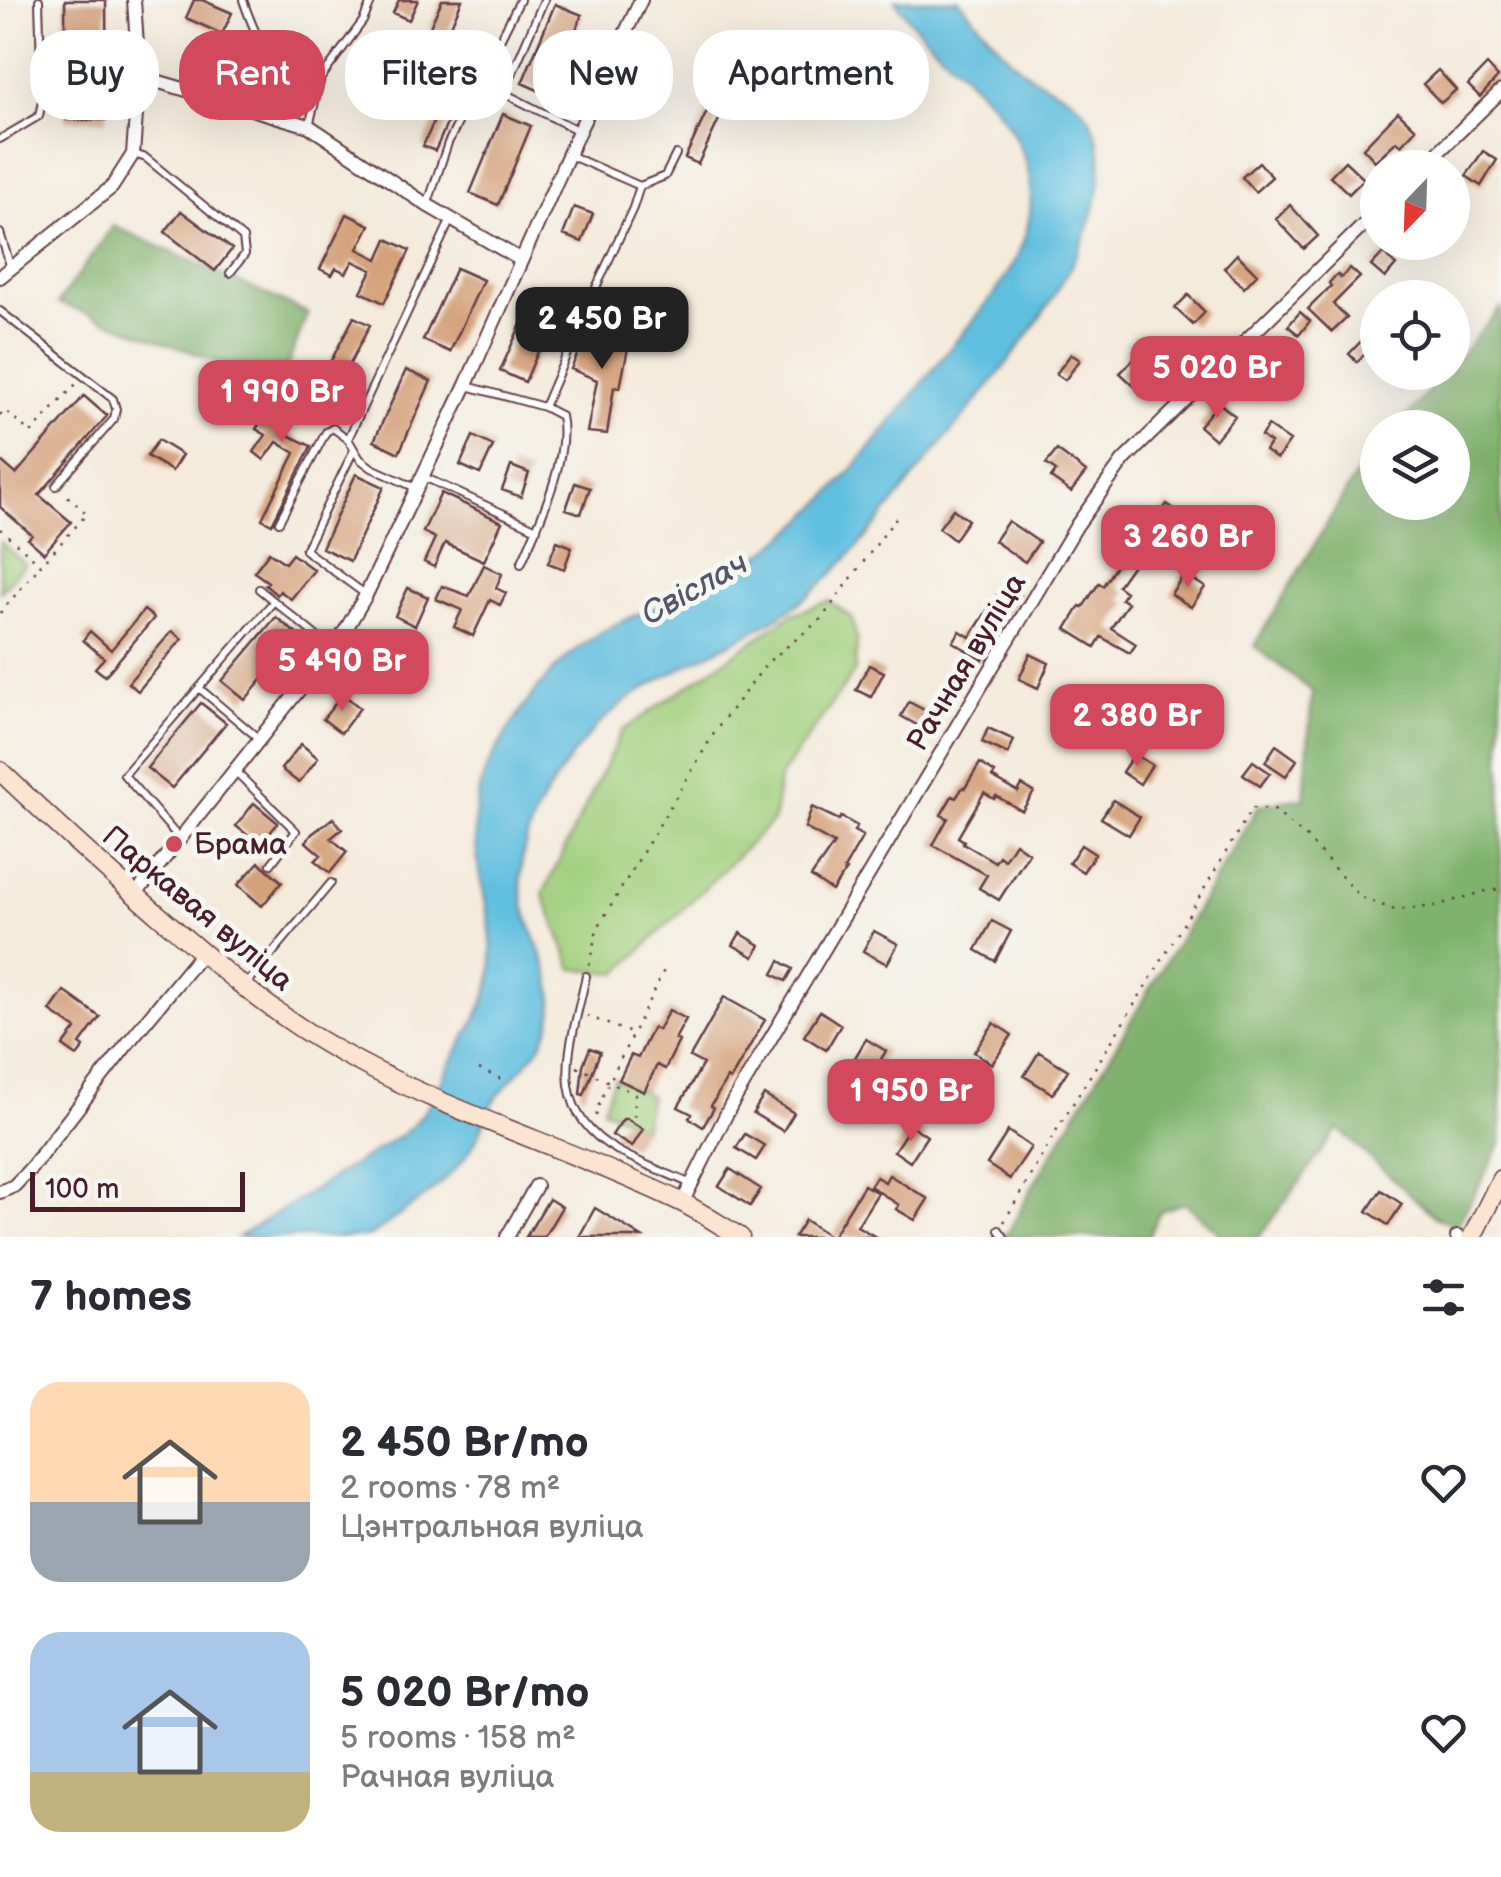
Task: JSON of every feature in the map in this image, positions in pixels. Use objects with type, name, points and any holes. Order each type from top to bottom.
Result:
[{"type":"main road","name":"Паркавая вуліца","points":[[0,771],[202,953],[317,1038],[373,1070],[682,1203],[740,1237]]},
{"type":"main road","points":[[1472,1237],[1501,1179]]},
{"type":"street","points":[[134,0],[136,30]]},
{"type":"street","points":[[135,895],[332,648],[366,595],[642,0]]},
{"type":"street","points":[[159,82],[309,126],[427,205],[520,260]]},
{"type":"street","points":[[1440,150],[1501,90]]},
{"type":"street","points":[[6,272],[112,187],[133,154],[136,120]]},
{"type":"street","name":"Рачная вуліца","points":[[682,1203],[731,1106],[1077,525],[1123,461],[1360,229]]},
{"type":"street","points":[[0,1192],[14,1186],[31,1168],[202,953]]},
{"type":"street","points":[[506,1237],[536,1186]]},
{"type":"lane","points":[[0,139],[39,116],[39,0]]},
{"type":"lane","points":[[243,0],[254,30]]},
{"type":"lane","points":[[325,72],[362,21],[372,0]]},
{"type":"lane","points":[[427,205],[448,142],[520,0]]},
{"type":"lane","points":[[544,0],[504,94],[578,131]]},
{"type":"lane","points":[[309,126],[310,120]]},
{"type":"lane","points":[[133,154],[146,158],[243,238],[245,254],[230,274]]},
{"type":"lane","points":[[568,154],[640,186],[665,176],[676,154]]},
{"type":"lane","points":[[544,406],[640,186]]},
{"type":"lane","points":[[348,440],[451,220]]},
{"type":"lane","points":[[0,233],[6,272]]},
{"type":"lane","points":[[0,312],[113,399],[114,419],[56,486]]},
{"type":"lane","points":[[466,386],[544,406],[561,416],[561,458],[521,564]]},
{"type":"lane","points":[[279,522],[326,432],[333,428],[372,468],[537,529]]},
{"type":"lane","points":[[354,450],[305,550],[366,595]]},
{"type":"lane","points":[[259,589],[332,648]]},
{"type":"lane","points":[[180,839],[124,775],[274,601]]},
{"type":"lane","points":[[199,688],[259,739]]},
{"type":"lane","points":[[234,770],[296,831],[271,864]]},
{"type":"lane","points":[[245,986],[331,883]]},
{"type":"lane","points":[[586,976],[569,1063],[570,1099],[576,1113],[592,1132],[617,1150],[690,1184]]},
{"type":"path","points":[[0,406],[31,433],[84,376]]},
{"type":"path","points":[[0,415],[5,410]]},
{"type":"path","points":[[0,613],[87,514],[56,486]]},
{"type":"path","points":[[586,976],[597,929],[716,730],[768,662],[821,619],[896,518]]},
{"type":"path","points":[[0,529],[41,565]]},
{"type":"path","points":[[1002,1234],[1056,1131],[1252,808],[1274,810],[1308,839],[1360,897],[1395,910],[1435,906],[1501,889]]},
{"type":"path","points":[[592,1132],[600,1101],[666,966]]},
{"type":"path","points":[[578,1013],[632,1034]]},
{"type":"path","points":[[569,1063],[634,1094],[634,1119]]},
{"type":"path","points":[[480,1069],[503,1080]]},
{"type":"green space","points":[[113,226],[308,313],[280,385],[58,303]]},
{"type":"green space","points":[[1501,308],[1501,1143],[1459,1223],[1453,1225],[1435,1217],[1338,1129],[1259,1237],[1219,1237],[1185,1203],[1160,1211],[1148,1237],[1001,1237],[1009,1231],[1259,805],[1304,798],[1312,691],[1254,646],[1357,473],[1360,469],[1360,520],[1470,520],[1470,410],[1412,410],[1430,390],[1470,390],[1470,344]]},
{"type":"green space","points":[[0,542],[25,564],[0,592]]},
{"type":"green space","points":[[829,601],[852,618],[857,641],[855,671],[779,778],[774,820],[618,973],[573,969],[543,894],[622,731],[792,614]]},
{"type":"green space","points":[[614,1078],[650,1096],[643,1129],[603,1109]]},
{"type":"water","points":[[895,0],[959,0],[1015,63],[1071,98],[1086,113],[1101,163],[1095,208],[1077,254],[1020,346],[842,563],[782,615],[633,696],[606,717],[556,779],[526,841],[521,886],[528,921],[549,977],[552,1017],[542,1043],[497,1097],[461,1162],[423,1198],[369,1236],[238,1237],[404,1133],[431,1102],[480,1011],[491,976],[491,938],[476,845],[479,793],[496,751],[541,685],[577,649],[604,631],[715,582],[790,532],[879,437],[990,299],[1016,259],[1031,205],[1028,171],[1019,144],[989,100],[929,41],[929,30],[919,30]]},
{"type":"building","points":[[65,0],[106,0],[106,30],[65,30]]},
{"type":"building","points":[[194,0],[232,13],[224,30],[213,30],[186,18]]},
{"type":"building","points":[[399,0],[418,0],[409,20],[393,13]]},
{"type":"building","points":[[442,0],[462,0],[449,30],[430,27]]},
{"type":"building","points":[[555,4],[582,15],[576,30],[544,30]]},
{"type":"building","points":[[533,57],[533,88],[522,83]]},
{"type":"building","points":[[1487,65],[1498,77],[1480,97],[1468,85]]},
{"type":"building","points":[[1438,70],[1456,90],[1441,103],[1423,84]]},
{"type":"building","points":[[1398,112],[1416,129],[1401,145],[1397,141],[1387,150],[1363,148]]},
{"type":"building","points":[[513,118],[531,126],[498,205],[470,193],[500,120]]},
{"type":"building","points":[[434,120],[449,120],[435,151],[423,146]]},
{"type":"building","points":[[703,120],[719,120],[698,164],[685,158]]},
{"type":"building","points":[[1483,151],[1497,160],[1481,186],[1470,179],[1470,170]]},
{"type":"building","points":[[1345,161],[1360,175],[1360,183],[1349,194],[1330,176]]},
{"type":"building","points":[[1259,162],[1272,177],[1255,192],[1242,177]]},
{"type":"building","points":[[1290,205],[1318,236],[1304,249],[1276,219]]},
{"type":"building","points":[[574,207],[593,214],[582,242],[563,235]]},
{"type":"building","points":[[181,211],[232,249],[215,271],[165,232]]},
{"type":"building","points":[[347,214],[370,225],[358,249],[378,259],[387,239],[410,250],[384,303],[361,292],[372,270],[353,261],[346,273],[336,268],[332,275],[320,269]]},
{"type":"building","points":[[1237,254],[1257,274],[1244,288],[1224,268]]},
{"type":"building","points":[[1377,260],[1391,260],[1396,265],[1385,278],[1371,266]]},
{"type":"building","points":[[456,268],[483,280],[450,352],[423,340]]},
{"type":"building","points":[[1350,268],[1360,277],[1333,304],[1347,318],[1332,332],[1308,309],[1331,286],[1329,283],[1337,274],[1341,278]]},
{"type":"building","points":[[534,295],[558,306],[525,382],[500,371]]},
{"type":"building","points":[[1188,295],[1205,312],[1193,325],[1175,308]]},
{"type":"building","points":[[1300,312],[1310,321],[1299,335],[1288,326]]},
{"type":"building","points":[[354,317],[370,325],[336,390],[320,382]]},
{"type":"building","points":[[591,324],[602,329],[600,333],[630,338],[620,388],[614,387],[607,434],[587,432],[597,380],[571,369]]},
{"type":"building","points":[[1360,342],[1357,362],[1349,354]]},
{"type":"building","points":[[1279,347],[1295,363],[1259,398],[1243,382]]},
{"type":"building","points":[[1145,348],[1158,363],[1134,386],[1120,373]]},
{"type":"building","points":[[1190,349],[1203,363],[1185,380],[1171,367]]},
{"type":"building","points":[[1071,354],[1080,360],[1065,380],[1056,374]]},
{"type":"building","points":[[406,370],[431,381],[399,453],[374,441]]},
{"type":"building","points":[[282,388],[304,402],[284,433],[311,446],[272,524],[262,519],[295,453],[277,442],[264,460],[254,452],[266,435],[256,429]]},
{"type":"building","points":[[84,396],[107,416],[39,495],[71,522],[44,553],[28,539],[32,535],[0,507],[0,460],[16,474]]},
{"type":"building","points":[[1219,403],[1235,416],[1215,440],[1199,426]]},
{"type":"building","points":[[1268,426],[1290,441],[1277,459],[1265,451],[1270,443],[1261,436]]},
{"type":"building","points":[[473,436],[493,446],[480,474],[460,465]]},
{"type":"building","points":[[158,440],[182,455],[172,471],[147,456]]},
{"type":"building","points":[[1057,450],[1086,472],[1071,492],[1051,478],[1056,471],[1046,464]]},
{"type":"building","points":[[511,466],[529,473],[521,497],[502,490]]},
{"type":"building","points":[[356,474],[384,487],[350,561],[322,548]]},
{"type":"building","points":[[575,483],[590,488],[581,514],[566,509]]},
{"type":"building","points":[[441,493],[502,522],[484,561],[445,543],[434,567],[424,562],[435,538],[423,532]]},
{"type":"building","points":[[1167,504],[1198,526],[1182,548],[1151,526]]},
{"type":"building","points":[[953,509],[968,520],[954,540],[939,528]]},
{"type":"building","points":[[1128,517],[1154,535],[1118,586],[1126,592],[1121,599],[1128,603],[1111,628],[1136,644],[1130,653],[1101,637],[1095,647],[1066,629],[1080,606],[1099,583],[1103,586],[1118,563],[1103,552]]},
{"type":"building","points":[[1008,521],[1039,542],[1025,562],[994,541]]},
{"type":"building","points":[[557,541],[572,547],[564,569],[548,563]]},
{"type":"building","points":[[269,552],[285,563],[292,554],[314,570],[291,599],[280,591],[277,595],[254,572]]},
{"type":"building","points":[[484,565],[502,574],[496,588],[506,593],[500,605],[490,600],[473,636],[454,627],[462,610],[436,599],[442,586],[469,596]]},
{"type":"building","points":[[1184,574],[1205,587],[1191,607],[1171,594]]},
{"type":"building","points":[[1005,583],[1020,594],[996,625],[1003,630],[983,660],[953,642],[960,631],[970,637]]},
{"type":"building","points":[[408,588],[428,597],[415,626],[395,616]]},
{"type":"building","points":[[144,610],[154,618],[105,676],[95,668],[104,658],[83,640],[90,631],[111,650]]},
{"type":"building","points":[[276,617],[299,636],[245,700],[222,681]]},
{"type":"building","points":[[172,631],[182,639],[138,691],[128,683]]},
{"type":"building","points":[[381,645],[399,659],[379,683],[362,670]]},
{"type":"building","points":[[1030,654],[1049,663],[1038,688],[1019,679]]},
{"type":"building","points":[[869,665],[884,672],[871,697],[856,690]]},
{"type":"building","points":[[343,694],[360,708],[341,733],[323,719]]},
{"type":"building","points":[[909,702],[932,714],[924,729],[901,716]]},
{"type":"building","points":[[201,703],[226,723],[172,788],[147,768]]},
{"type":"building","points":[[988,728],[1014,740],[1008,754],[982,742]]},
{"type":"building","points":[[301,744],[318,758],[299,783],[281,769]]},
{"type":"building","points":[[1276,745],[1297,760],[1286,776],[1265,762]]},
{"type":"building","points":[[1134,754],[1152,765],[1140,784],[1122,772]]},
{"type":"building","points":[[1253,761],[1270,773],[1260,786],[1243,774]]},
{"type":"building","points":[[980,763],[995,773],[992,777],[1018,792],[1022,785],[1034,792],[1022,811],[984,793],[958,837],[995,862],[999,856],[1004,860],[1015,843],[1029,853],[999,900],[979,888],[987,875],[933,845],[948,818],[941,815]]},
{"type":"building","points":[[1113,800],[1140,817],[1129,835],[1101,818]]},
{"type":"building","points":[[254,803],[278,823],[260,845],[236,826]]},
{"type":"building","points":[[812,807],[857,826],[854,831],[863,836],[832,891],[811,877],[834,844],[805,828]]},
{"type":"building","points":[[333,818],[342,829],[331,838],[347,852],[330,873],[315,861],[321,855],[306,842]]},
{"type":"building","points":[[1081,845],[1095,854],[1083,872],[1069,863]]},
{"type":"building","points":[[259,862],[282,882],[262,906],[238,885]]},
{"type":"building","points":[[992,921],[1011,931],[995,961],[976,950]]},
{"type":"building","points":[[874,931],[898,944],[887,964],[863,951]]},
{"type":"building","points":[[740,933],[760,945],[754,957],[733,945]]},
{"type":"building","points":[[780,961],[793,969],[786,981],[773,974]]},
{"type":"building","points":[[64,991],[100,1017],[80,1044],[84,1047],[77,1056],[63,1046],[76,1029],[50,1011]]},
{"type":"building","points":[[724,997],[765,1020],[730,1080],[727,1078],[703,1127],[689,1118],[692,1114],[678,1107],[703,1064],[690,1057]]},
{"type":"building","points":[[669,1010],[686,1019],[665,1069],[657,1065],[644,1092],[619,1080],[631,1055],[638,1058],[653,1027],[658,1030]]},
{"type":"building","points":[[820,1011],[841,1025],[826,1050],[804,1036]]},
{"type":"building","points":[[994,1023],[1012,1035],[992,1064],[974,1052]]},
{"type":"building","points":[[866,1039],[886,1051],[870,1078],[850,1066]]},
{"type":"building","points":[[590,1048],[600,1052],[584,1095],[580,1094],[583,1065]]},
{"type":"building","points":[[1039,1052],[1068,1070],[1053,1094],[1024,1076]]},
{"type":"building","points":[[764,1095],[794,1113],[783,1131],[753,1113]]},
{"type":"building","points":[[623,1119],[643,1129],[632,1147],[612,1135]]},
{"type":"building","points":[[911,1125],[927,1136],[910,1162],[894,1151]]},
{"type":"building","points":[[1008,1131],[1031,1147],[1010,1179],[987,1164]]},
{"type":"building","points":[[745,1134],[765,1146],[756,1160],[736,1148]]},
{"type":"building","points":[[730,1169],[761,1189],[750,1206],[719,1186]]},
{"type":"building","points":[[889,1175],[928,1199],[915,1220],[870,1186],[876,1177],[885,1182]]},
{"type":"building","points":[[864,1185],[878,1193],[857,1226],[876,1237],[832,1237]]},
{"type":"building","points":[[1381,1190],[1402,1204],[1388,1225],[1367,1211]]},
{"type":"building","points":[[549,1199],[562,1207],[544,1237],[526,1237]]},
{"type":"building","points":[[595,1208],[613,1219],[642,1237],[579,1237]]},
{"type":"building","points":[[805,1220],[831,1237],[794,1237]]},
{"type":"place","name":"Брама","points":[[174,844]]},
{"type":"water label","name":"Свіслач","points":[[694,588]]}]
